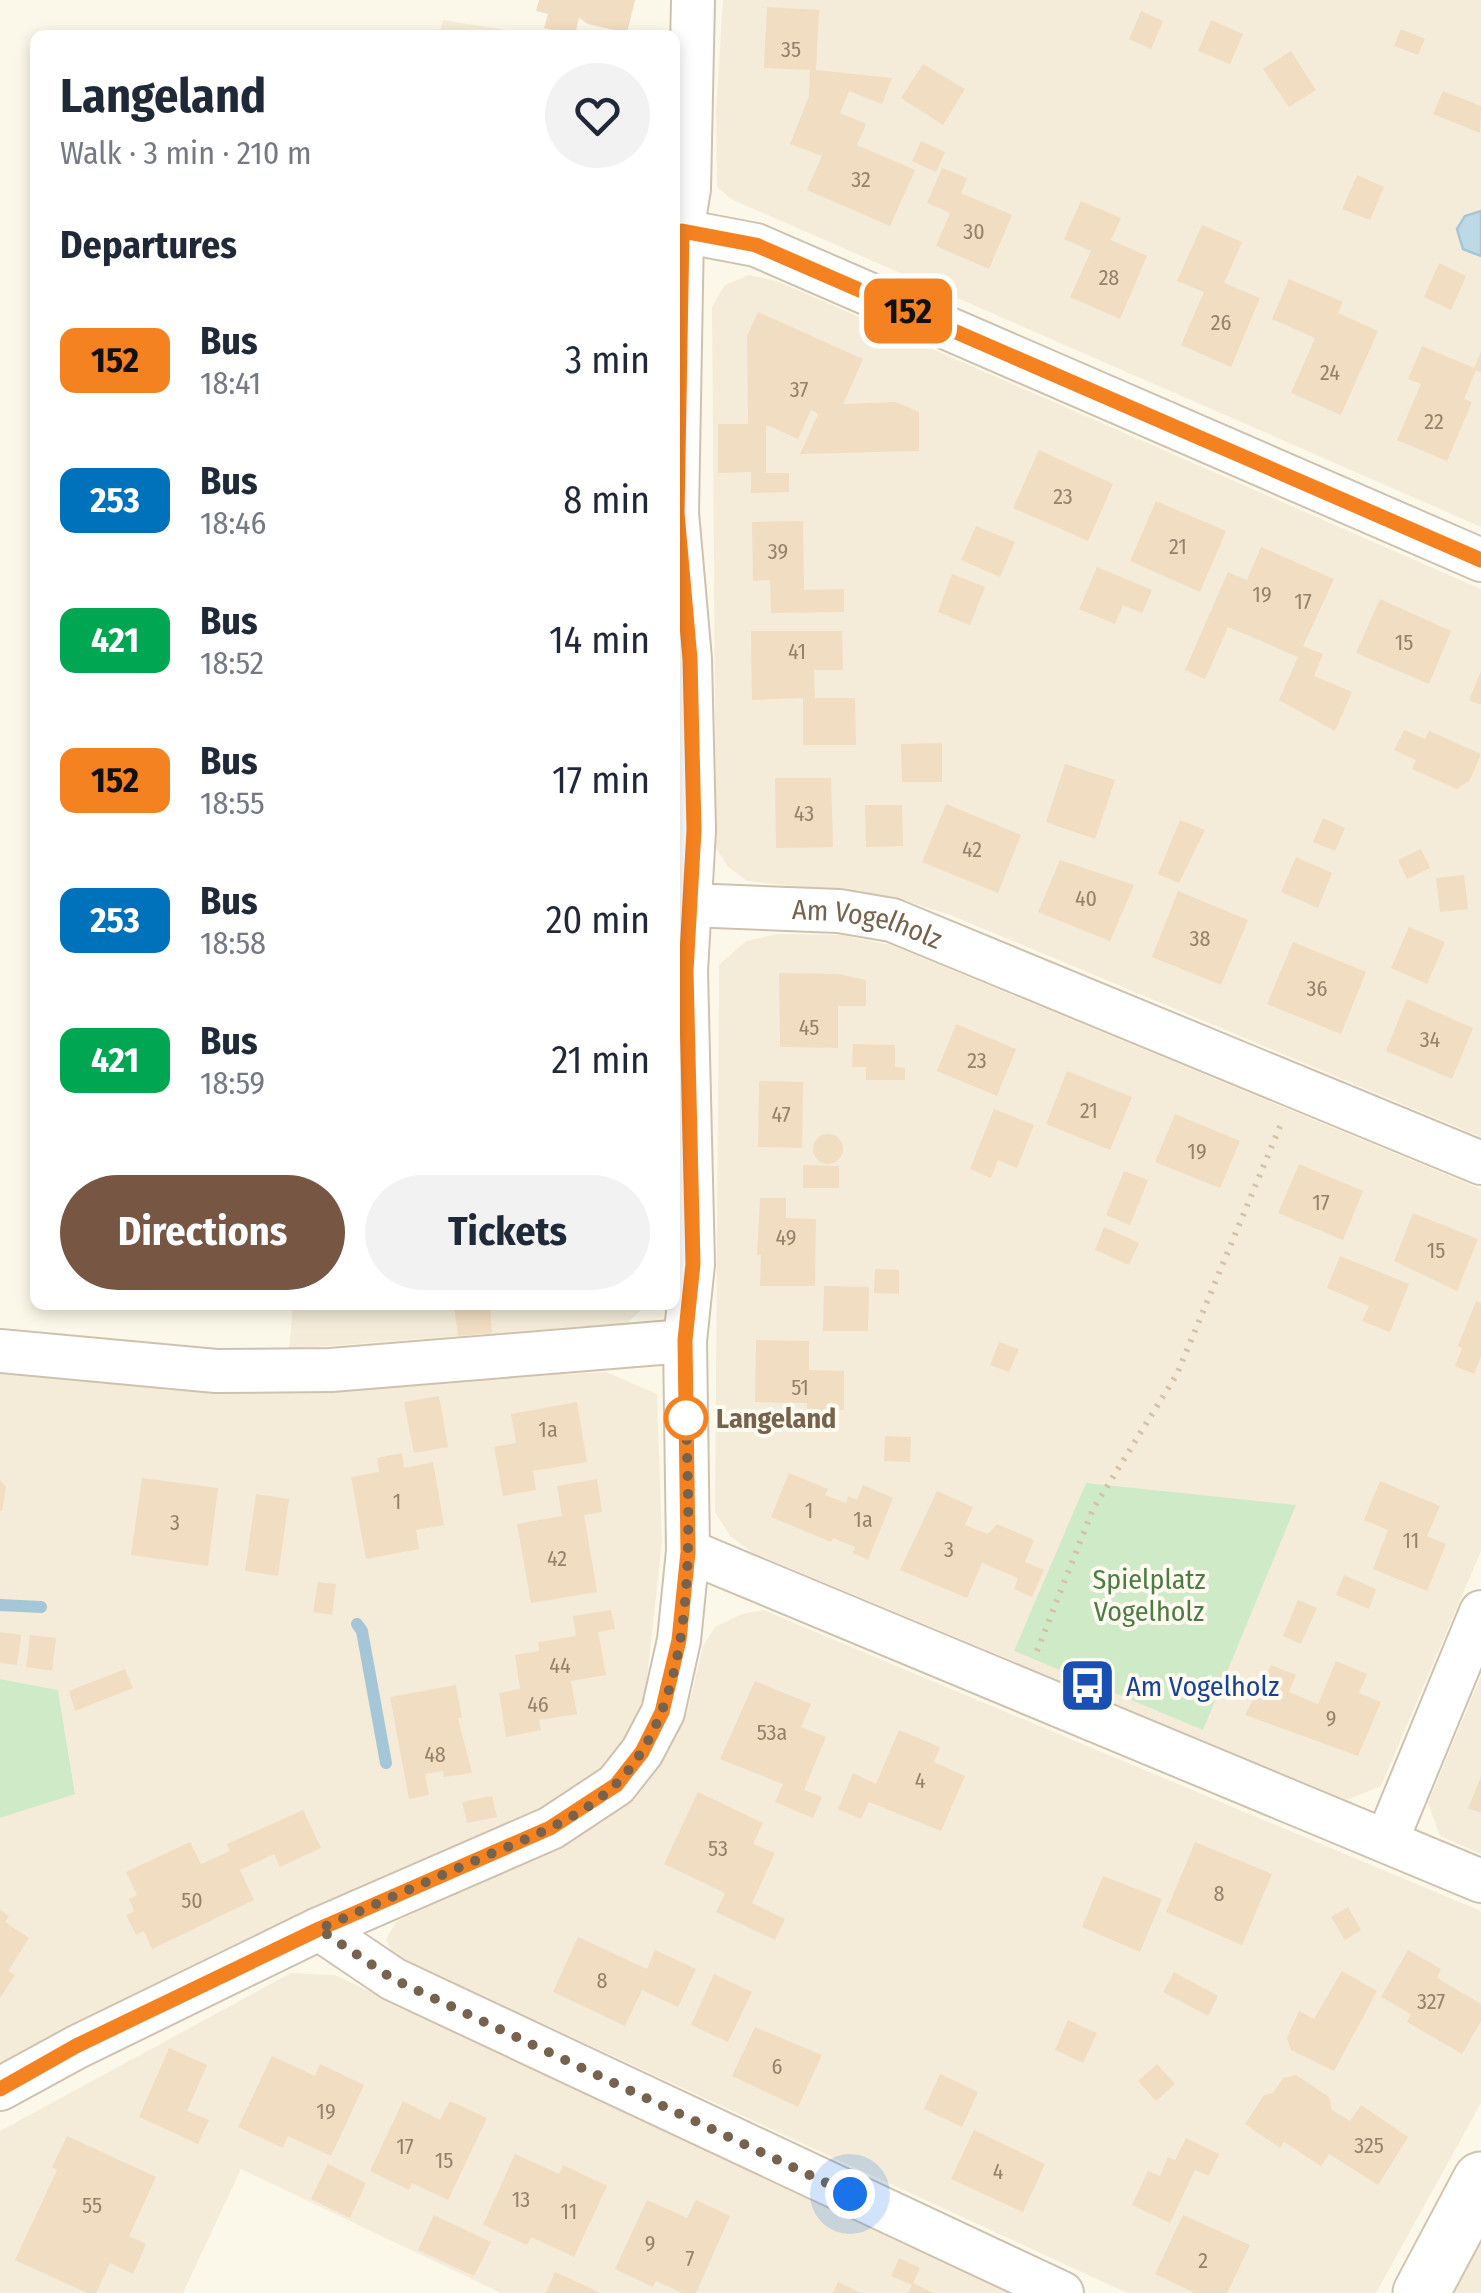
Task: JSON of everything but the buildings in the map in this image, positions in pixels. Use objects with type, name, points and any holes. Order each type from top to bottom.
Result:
[{"type":"street","points":[[680,344],[682,231],[689,189],[693,0]]},
{"type":"street","points":[[682,231],[756,245],[1481,560]]},
{"type":"street","points":[[0,2089],[76,2046],[319,1929],[550,1828],[616,1785],[642,1752],[662,1712],[679,1640],[688,1552],[685,1340],[693,1264],[686,1004],[694,830],[690,659],[680,547]]},
{"type":"street","name":"Am Vogelholz","points":[[689,905],[839,911],[892,920],[1481,1163]]},
{"type":"street","points":[[0,1351],[216,1371],[331,1370],[685,1340]]},
{"type":"street","points":[[688,1552],[1481,1881]]},
{"type":"street","points":[[1386,1840],[1481,1612]]},
{"type":"street","points":[[319,1929],[393,1979],[1062,2293]]},
{"type":"street","points":[[1421,2293],[1481,2180]]},
{"type":"path","points":[[1022,1690],[1093,1509],[1177,1374],[1297,1086]]},
{"type":"shaded area","points":[[723,0],[1481,0],[1481,527],[731,199],[717,187],[716,111]]},
{"type":"shaded area","points":[[443,20],[506,30],[440,30]]},
{"type":"shaded area","points":[[749,275],[777,281],[1481,589],[1481,1137],[953,916],[894,897],[747,881],[728,867],[716,848],[712,306],[725,285]]},
{"type":"shaded area","points":[[777,934],[841,935],[891,945],[1481,1189],[1481,1551],[1381,1786],[1347,1800],[751,1552],[730,1536],[715,1512],[719,965],[746,941]]},
{"type":"shaded area","points":[[293,1310],[641,1310],[627,1323],[289,1349]]},
{"type":"shaded area","points":[[0,1366],[273,1388],[606,1372],[657,1394],[662,1541],[644,1706],[615,1764],[555,1810],[0,2067],[0,1818],[75,1793],[58,1690],[0,1679]]},
{"type":"shaded area","points":[[763,1610],[1481,1911],[1481,2103],[1376,2293],[1127,2293],[392,1954],[386,1939],[397,1921],[560,1841],[643,1785],[687,1713],[703,1646],[715,1627],[742,1614]]},
{"type":"shaded area","points":[[1481,1676],[1481,1854],[1440,1836],[1428,1803]]},
{"type":"shaded area","points":[[291,1973],[335,1975],[1011,2293],[501,2293],[241,2169],[183,2293],[0,2293],[0,2131]]},
{"type":"shaded area","points":[[1481,2236],[1481,2293],[1449,2293]]},
{"type":"green space","name":"Spielplatz Vogelholz","points":[[1086,1483],[1296,1505],[1203,1730],[1014,1651]]},
{"type":"green space","points":[[0,1679],[58,1690],[75,1794],[0,1818]]},
{"type":"water","points":[[1481,211],[1481,256],[1463,249],[1457,229],[1465,216]]},
{"type":"waterway","points":[[0,1605],[41,1607]]},
{"type":"waterway","points":[[357,1624],[362,1631],[386,1763]]},
{"type":"bus line","name":"152","points":[[680,344],[682,231],[756,245],[1481,560]]},
{"type":"bus line","name":"152","points":[[0,2089],[76,2046],[319,1929],[550,1828],[616,1785],[642,1752],[662,1712],[679,1640],[688,1552],[685,1340],[693,1264],[693,1133],[686,971],[694,830],[690,659],[680,578]]},
{"type":"place","name":"Langeland","points":[[686,1418]]},
{"type":"place","name":"Am Vogelholz","points":[[1087,1686]]},
{"type":"route","points":[[686,1418],[686,1411],[688,1552],[679,1640],[662,1712],[642,1752],[616,1785],[550,1828],[319,1929],[393,1979],[850,2194]]}]
